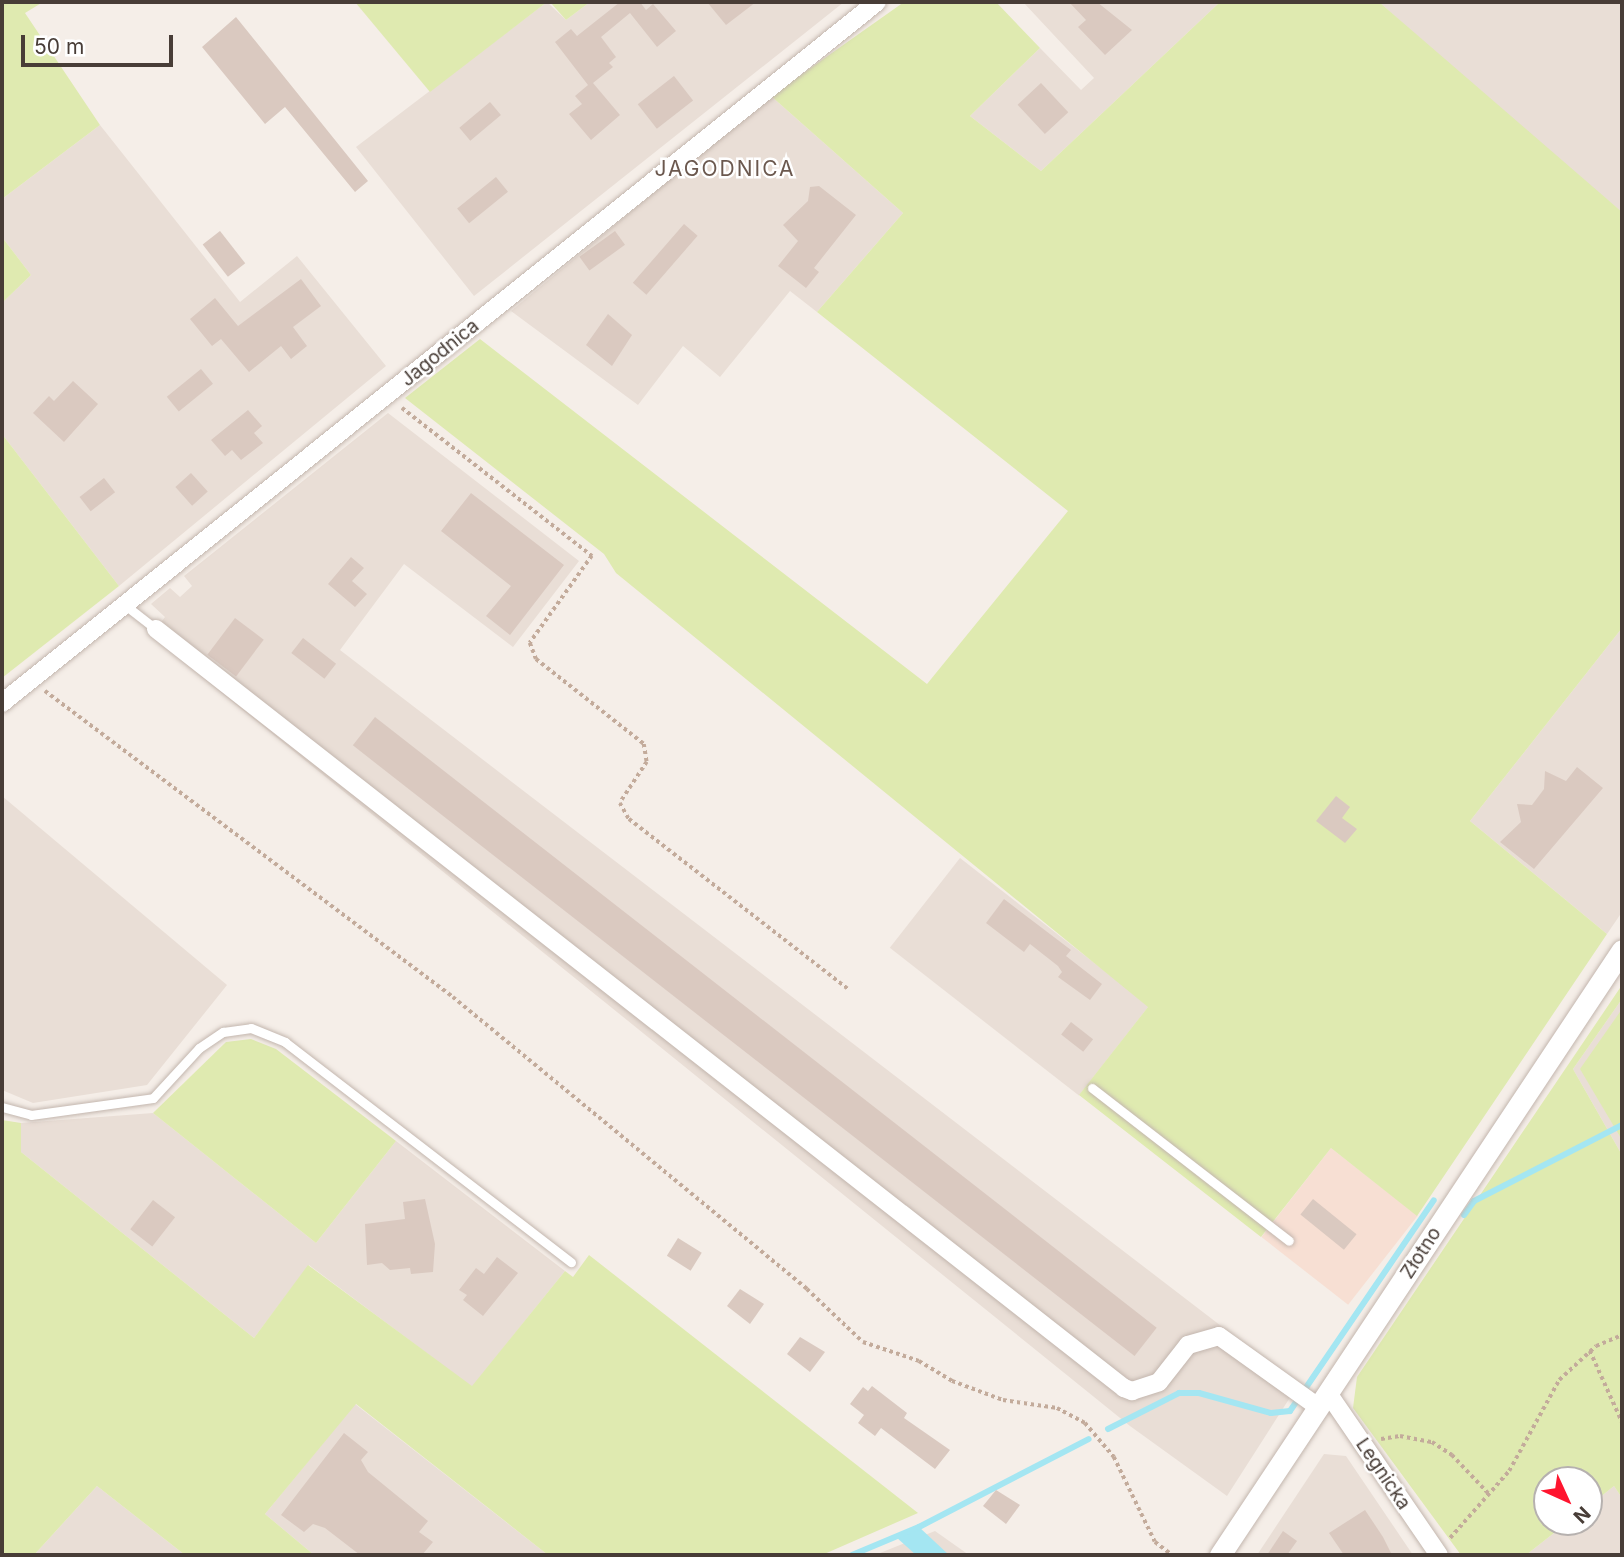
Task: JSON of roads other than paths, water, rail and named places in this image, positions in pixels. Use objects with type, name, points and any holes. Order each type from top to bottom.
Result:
[{"type":"street","name":"Jagodnica","points":[[2,703],[877,2]]},
{"type":"street","points":[[156,629],[1124,1388],[1132,1391],[1160,1382],[1188,1345],[1219,1336],[1311,1397]]},
{"type":"street","name":"Złotno","points":[[1220,1555],[1311,1397],[1622,950]]},
{"type":"street","name":"Legnicka","points":[[1311,1397],[1361,1442],[1438,1553]]},
{"type":"lane","points":[[125,605],[156,629]]},
{"type":"lane","points":[[2,1107],[30,1115],[153,1098],[199,1048],[223,1032],[251,1028],[285,1042],[571,1262]]},
{"type":"lane","points":[[1092,1088],[1289,1241]]},
{"type":"water","points":[[919,1527],[949,1555],[916,1555],[896,1537]]},
{"type":"waterway","points":[[1464,1215],[1474,1201],[1622,1125]]},
{"type":"waterway","points":[[1108,1429],[1179,1393],[1199,1393],[1271,1413],[1290,1411],[1434,1200]]},
{"type":"waterway","points":[[852,1555],[919,1527],[1089,1439]]},
{"type":"district","name":"JAGODNICA","points":[[725,169]]}]
